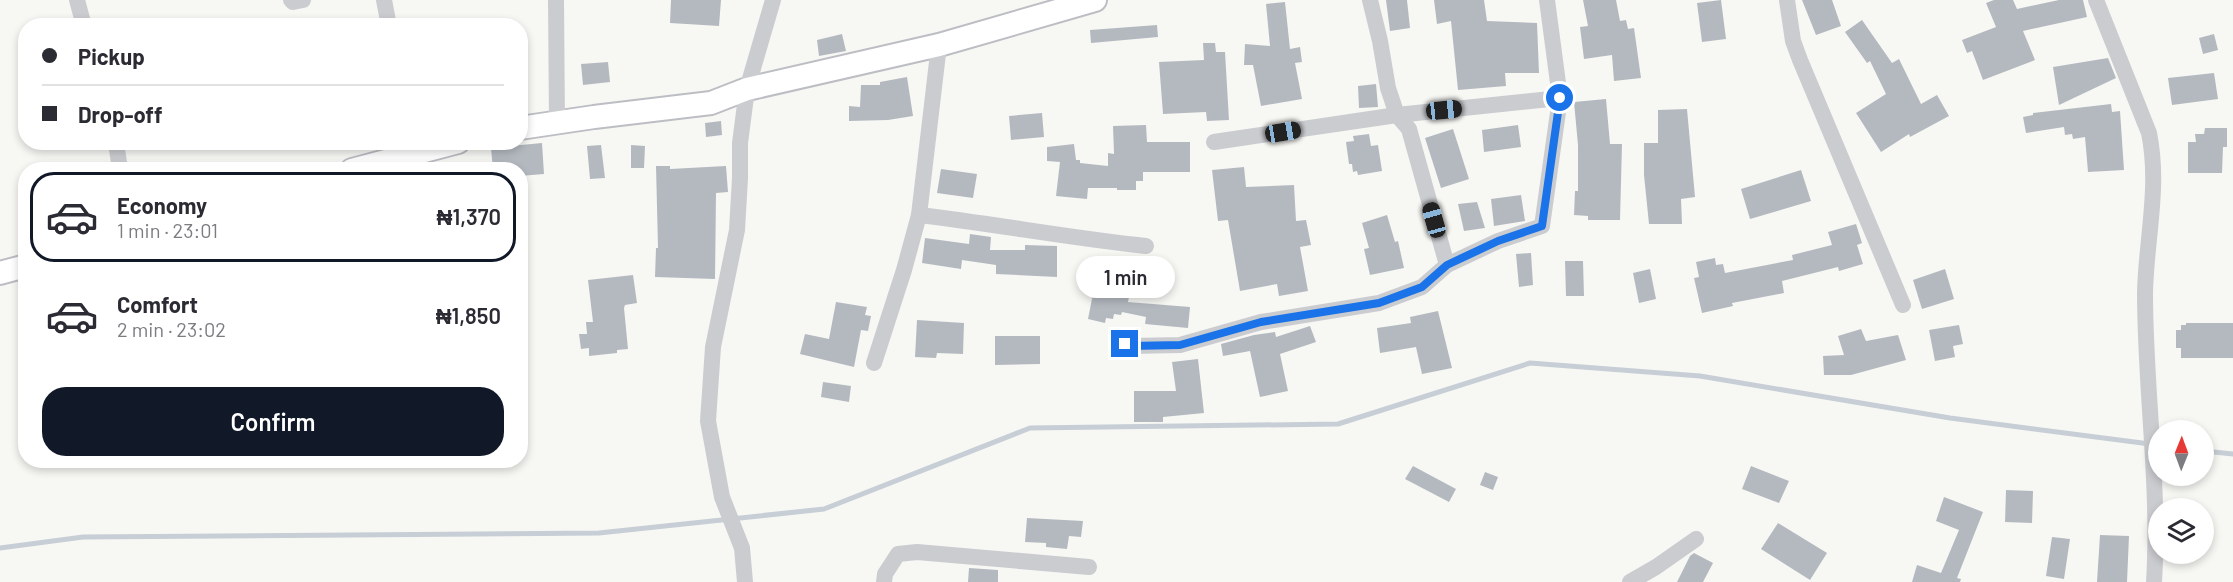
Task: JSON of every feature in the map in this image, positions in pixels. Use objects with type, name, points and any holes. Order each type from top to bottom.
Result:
[{"type":"street","points":[[77,0],[82,18]]},
{"type":"street","points":[[291,0],[293,2],[303,0]]},
{"type":"street","points":[[384,0],[387,18]]},
{"type":"street","points":[[556,0],[557,123]]},
{"type":"street","points":[[745,582],[742,548],[722,497],[708,421],[713,347],[736,230],[740,143],[747,89],[774,0]]},
{"type":"street","points":[[528,128],[711,103],[747,89],[939,45],[1095,0]]},
{"type":"street","points":[[1370,0],[1388,88],[1397,115],[1409,129],[1447,265]]},
{"type":"street","points":[[1125,344],[1130,346],[1180,345],[1261,322],[1379,303],[1422,287],[1447,265],[1498,241],[1542,226],[1560,98],[1547,0]]},
{"type":"street","points":[[1787,0],[1793,41],[1800,60],[1903,305]]},
{"type":"street","points":[[2096,0],[2149,133],[2154,156],[2145,290],[2146,368],[2157,538],[2154,582]]},
{"type":"street","points":[[874,363],[919,215],[939,45]]},
{"type":"street","points":[[1214,142],[1397,115],[1560,98]]},
{"type":"street","points":[[375,162],[410,150]]},
{"type":"street","points":[[919,215],[1081,239],[1146,246]]},
{"type":"street","points":[[0,273],[18,268]]},
{"type":"street","points":[[1630,582],[1696,539]]},
{"type":"street","points":[[884,582],[885,574],[898,554],[917,552],[1089,567]]},
{"type":"building","points":[[671,0],[721,0],[719,26],[670,23]]},
{"type":"building","points":[[1386,0],[1407,0],[1410,28],[1390,31]]},
{"type":"building","points":[[1434,0],[1484,0],[1487,21],[1537,23],[1539,73],[1505,73],[1506,86],[1458,90],[1451,21],[1437,24]]},
{"type":"building","points":[[1583,0],[1616,0],[1620,21],[1626,20],[1628,29],[1634,28],[1641,78],[1614,81],[1612,55],[1584,59],[1580,27],[1588,26]]},
{"type":"building","points":[[1721,0],[1726,39],[1702,42],[1697,3]]},
{"type":"building","points":[[1802,0],[1832,0],[1841,26],[1816,35]]},
{"type":"building","points":[[1994,0],[2013,0],[2017,9],[2059,0],[2083,0],[2087,17],[2023,31],[2035,60],[1983,80],[1972,51],[1967,53],[1962,40],[1996,27],[1986,3]]},
{"type":"building","points":[[1285,2],[1290,49],[1300,47],[1302,62],[1295,63],[1302,99],[1261,106],[1253,65],[1244,65],[1245,44],[1270,46],[1266,4]]},
{"type":"building","points":[[1862,20],[1892,63],[1899,59],[1921,104],[1937,95],[1949,116],[1910,137],[1909,134],[1881,152],[1856,113],[1886,94],[1870,61],[1867,63],[1845,32]]},
{"type":"building","points":[[1157,25],[1158,37],[1091,43],[1090,30]]},
{"type":"building","points":[[842,34],[846,51],[819,56],[817,40]]},
{"type":"building","points":[[2214,34],[2218,50],[2203,54],[2199,38]]},
{"type":"building","points":[[1203,43],[1215,43],[1216,52],[1225,52],[1229,120],[1207,121],[1206,112],[1163,114],[1159,62],[1204,60]]},
{"type":"building","points":[[2108,58],[2116,78],[2059,105],[2053,67]]},
{"type":"building","points":[[608,62],[610,82],[583,85],[581,64]]},
{"type":"building","points":[[2214,73],[2218,99],[2172,105],[2168,78]]},
{"type":"building","points":[[907,77],[913,116],[888,120],[849,121],[849,106],[860,107],[861,85],[880,85],[880,82]]},
{"type":"building","points":[[1376,84],[1378,107],[1359,108],[1358,86]]},
{"type":"building","points":[[1606,99],[1610,144],[1622,144],[1620,220],[1588,220],[1588,216],[1574,215],[1575,191],[1578,191],[1578,145],[1574,102]]},
{"type":"building","points":[[2111,104],[2112,112],[2120,111],[2124,170],[2088,172],[2085,137],[2073,139],[2072,134],[2065,135],[2064,127],[2026,133],[2023,117],[2033,115],[2033,113]]},
{"type":"building","points":[[1687,109],[1695,197],[1681,199],[1682,224],[1649,224],[1644,175],[1644,143],[1658,143],[1658,110]]},
{"type":"building","points":[[1042,113],[1044,137],[1011,140],[1009,116]]},
{"type":"building","points":[[721,121],[722,135],[706,137],[705,123]]},
{"type":"building","points":[[1146,125],[1147,142],[1190,142],[1190,172],[1143,172],[1143,181],[1136,181],[1136,190],[1088,188],[1087,199],[1056,196],[1060,162],[1047,161],[1047,147],[1074,144],[1076,160],[1080,160],[1080,163],[1108,166],[1108,153],[1114,154],[1113,126]]},
{"type":"building","points":[[1518,125],[1521,147],[1484,152],[1482,130]]},
{"type":"building","points":[[2205,128],[2227,128],[2227,147],[2223,147],[2222,173],[2188,173],[2188,142],[2196,142],[2195,134],[2204,134]]},
{"type":"building","points":[[1453,129],[1469,179],[1441,188],[1425,138]]},
{"type":"building","points":[[1369,134],[1371,146],[1378,145],[1382,171],[1358,175],[1357,171],[1353,172],[1352,164],[1349,164],[1346,142],[1354,141],[1353,136]]},
{"type":"building","points":[[542,143],[544,174],[528,175],[528,162],[492,162],[491,150],[528,150],[528,144]]},
{"type":"building","points":[[601,145],[605,178],[590,179],[587,146]]},
{"type":"building","points":[[631,145],[645,146],[644,168],[631,168]]},
{"type":"building","points":[[656,166],[670,166],[670,169],[726,166],[728,192],[716,193],[715,279],[655,277],[656,248],[658,248]]},
{"type":"building","points":[[1244,167],[1246,187],[1294,185],[1296,221],[1306,220],[1311,245],[1300,247],[1308,291],[1279,296],[1277,284],[1240,291],[1228,220],[1218,221],[1212,170]]},
{"type":"building","points":[[941,169],[977,174],[973,198],[937,193]]},
{"type":"building","points":[[1801,170],[1811,201],[1750,219],[1741,189]]},
{"type":"building","points":[[1521,195],[1525,221],[1494,226],[1491,199]]},
{"type":"building","points":[[1477,202],[1485,228],[1464,231],[1458,204]]},
{"type":"building","points":[[1387,215],[1395,242],[1398,241],[1404,268],[1370,275],[1364,249],[1369,248],[1362,223]]},
{"type":"building","points":[[1856,224],[1862,243],[1857,245],[1863,264],[1839,271],[1838,267],[1782,281],[1784,293],[1732,303],[1733,306],[1702,313],[1694,278],[1699,277],[1696,262],[1715,258],[1716,265],[1723,264],[1725,273],[1793,260],[1792,255],[1832,245],[1828,232]]},
{"type":"building","points":[[970,234],[991,237],[990,250],[1025,250],[1025,245],[1057,246],[1057,277],[996,274],[996,265],[962,260],[961,269],[922,263],[925,238],[969,244]]},
{"type":"building","points":[[1531,253],[1533,285],[1519,287],[1516,254]]},
{"type":"building","points":[[1100,258],[1135,266],[1128,302],[1190,307],[1188,328],[1145,324],[1146,317],[1122,312],[1121,315],[1114,314],[1113,319],[1106,318],[1105,323],[1088,319]]},
{"type":"building","points":[[1565,261],[1583,261],[1584,296],[1566,296]]},
{"type":"building","points":[[1650,269],[1656,299],[1639,303],[1633,273]]},
{"type":"building","points":[[1945,269],[1954,299],[1922,309],[1913,280]]},
{"type":"building","points":[[633,275],[637,303],[625,305],[624,308],[628,349],[617,350],[617,353],[589,356],[589,348],[581,349],[579,334],[587,334],[586,322],[593,322],[588,280]]},
{"type":"building","points":[[836,302],[867,307],[865,315],[871,316],[868,331],[861,330],[854,367],[800,354],[805,334],[829,339]]},
{"type":"building","points":[[1438,311],[1452,368],[1422,374],[1416,347],[1380,353],[1377,328],[1411,323],[1410,317]]},
{"type":"building","points":[[917,320],[964,323],[963,354],[937,353],[936,358],[915,357]]},
{"type":"building","points":[[2186,323],[2233,323],[2233,358],[2181,358],[2181,348],[2176,348],[2176,330],[2181,330],[2181,325],[2186,325]]},
{"type":"building","points":[[1959,325],[1963,344],[1953,346],[1955,357],[1935,361],[1929,330]]},
{"type":"building","points":[[1310,326],[1316,342],[1280,354],[1288,391],[1260,397],[1250,351],[1223,356],[1221,344],[1275,332],[1276,337]]},
{"type":"building","points":[[1861,329],[1866,341],[1898,335],[1906,360],[1851,375],[1824,375],[1823,356],[1844,355],[1838,336]]},
{"type":"building","points":[[995,336],[1040,336],[1040,364],[995,365]]},
{"type":"building","points":[[1198,359],[1204,413],[1163,417],[1163,422],[1134,422],[1134,391],[1176,391],[1172,362]]},
{"type":"building","points":[[823,382],[851,386],[849,402],[821,397]]},
{"type":"building","points":[[1413,466],[1456,489],[1449,502],[1405,479]]},
{"type":"building","points":[[1751,466],[1789,481],[1779,503],[1742,489]]},
{"type":"building","points":[[1485,472],[1498,477],[1493,490],[1480,485]]},
{"type":"building","points":[[2006,490],[2033,491],[2032,523],[2005,522]]},
{"type":"building","points":[[1944,497],[1983,512],[1957,578],[1961,579],[1960,582],[1912,582],[1917,565],[1941,573],[1959,530],[1936,521]]},
{"type":"building","points":[[1027,518],[1083,521],[1081,537],[1069,536],[1067,549],[1046,547],[1046,543],[1025,542]]},
{"type":"building","points":[[1778,523],[1827,553],[1810,580],[1761,549]]},
{"type":"building","points":[[2100,535],[2129,536],[2127,582],[2097,582]]},
{"type":"building","points":[[2052,537],[2070,539],[2064,579],[2046,576]]},
{"type":"building","points":[[1694,553],[1713,563],[1703,582],[1677,582],[1690,556]]},
{"type":"building","points":[[969,568],[998,570],[998,582],[968,582]]},
{"type":"waterway","points":[[0,548],[83,537],[599,533],[824,509],[1030,428],[1338,424],[1530,363],[1700,376],[1950,418],[2148,444]]},
{"type":"waterway","points":[[2214,452],[2233,454]]},
{"type":"route","points":[[1125,344],[1130,346],[1180,345],[1261,322],[1379,303],[1422,287],[1447,265],[1498,241],[1542,226],[1560,98]]}]
